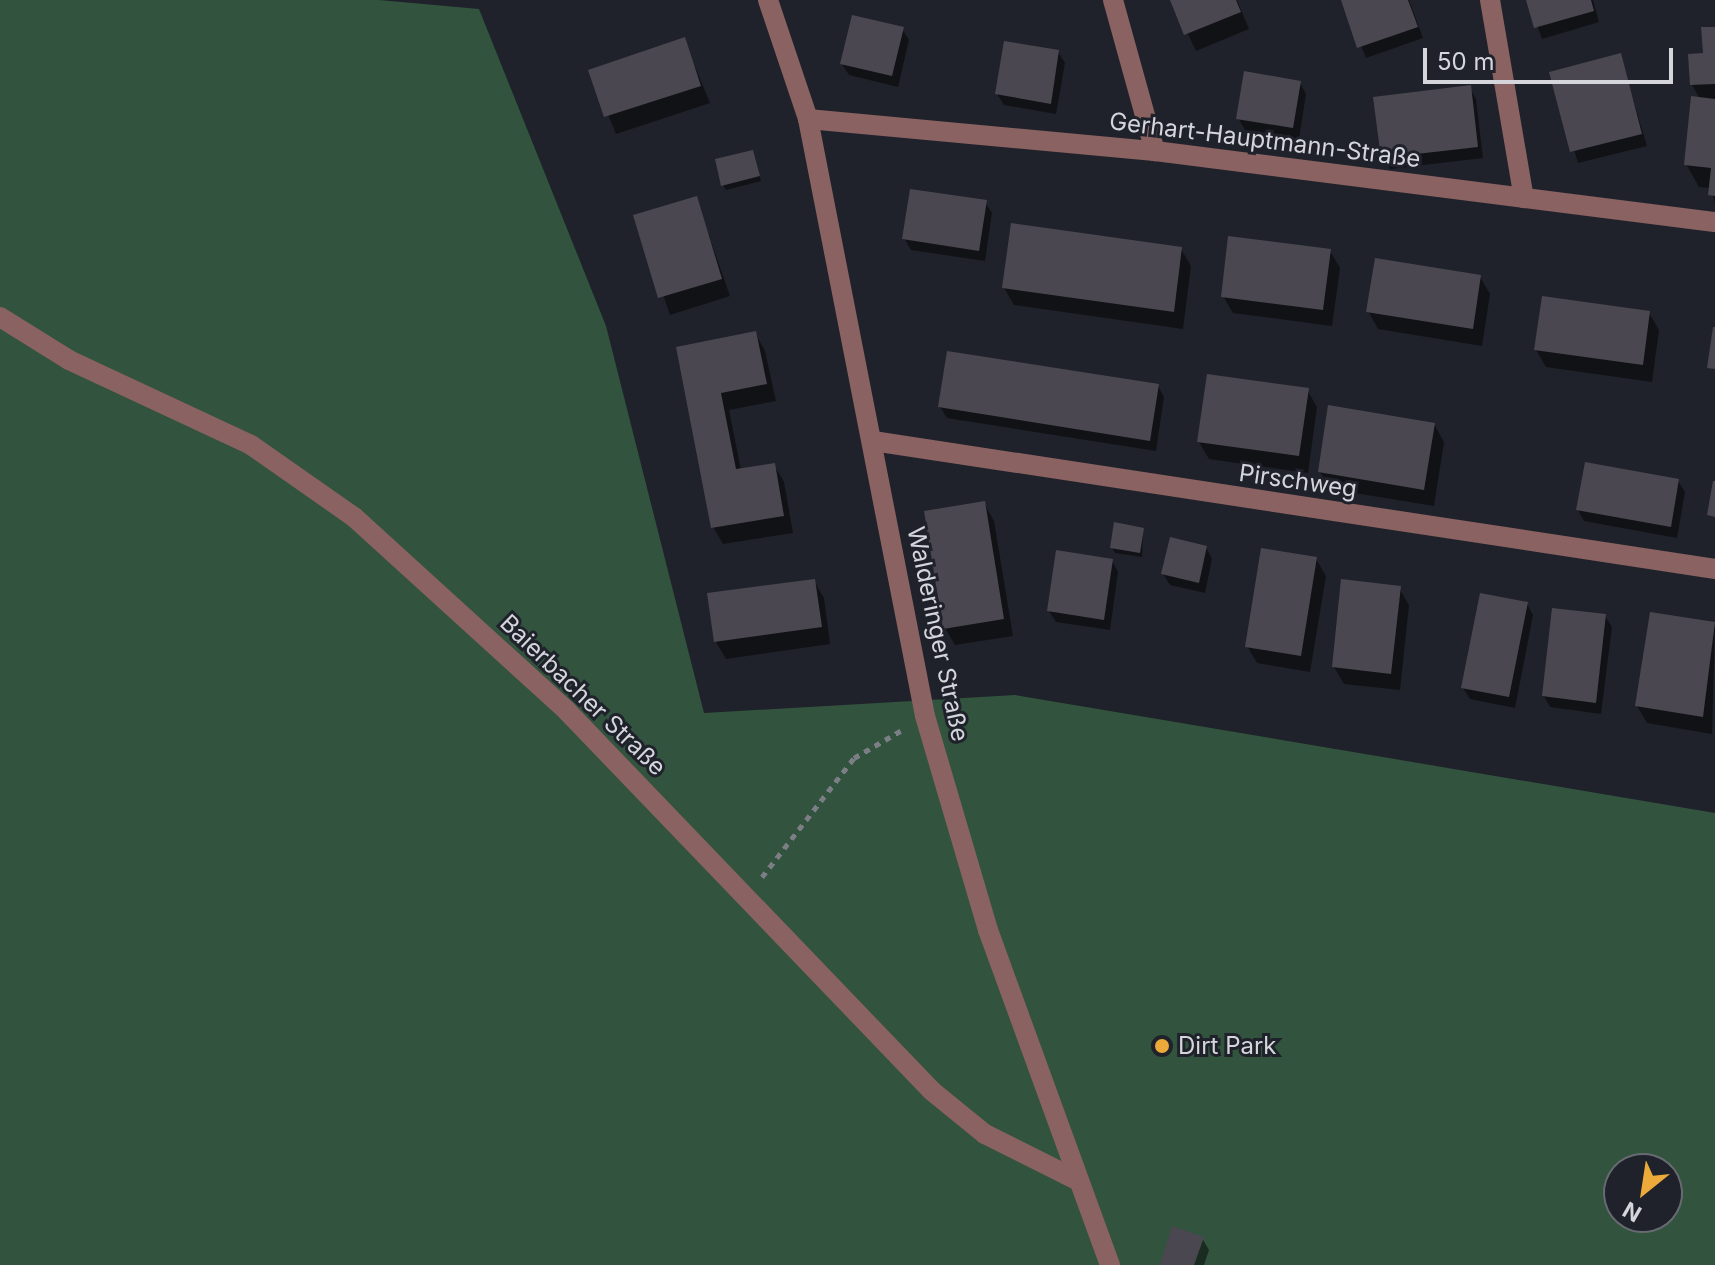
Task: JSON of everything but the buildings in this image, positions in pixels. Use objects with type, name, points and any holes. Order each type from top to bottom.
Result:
[{"type":"street","name":"Walderinger Straße","points":[[768,0],[808,119],[925,716],[988,930],[1075,1179],[1110,1265]]},
{"type":"street","points":[[1113,0],[1155,151]]},
{"type":"street","points":[[1490,0],[1524,198]]},
{"type":"street","name":"Gerhart-Hauptmann-Straße","points":[[808,119],[1155,151],[1715,222]]},
{"type":"street","name":"Baierbacher Straße","points":[[0,317],[69,360],[251,445],[354,517],[566,710],[932,1091],[985,1134],[1075,1179]]},
{"type":"street","name":"Pirschweg","points":[[873,441],[1715,569]]},
{"type":"path","points":[[747,897],[854,758],[925,716]]},
{"type":"green space","points":[[0,0],[379,0],[479,9],[606,326],[704,713],[1015,695],[1715,813],[1715,1265],[0,1265]]},
{"type":"place","name":"Dirt Park","points":[[1162,1046]]}]
